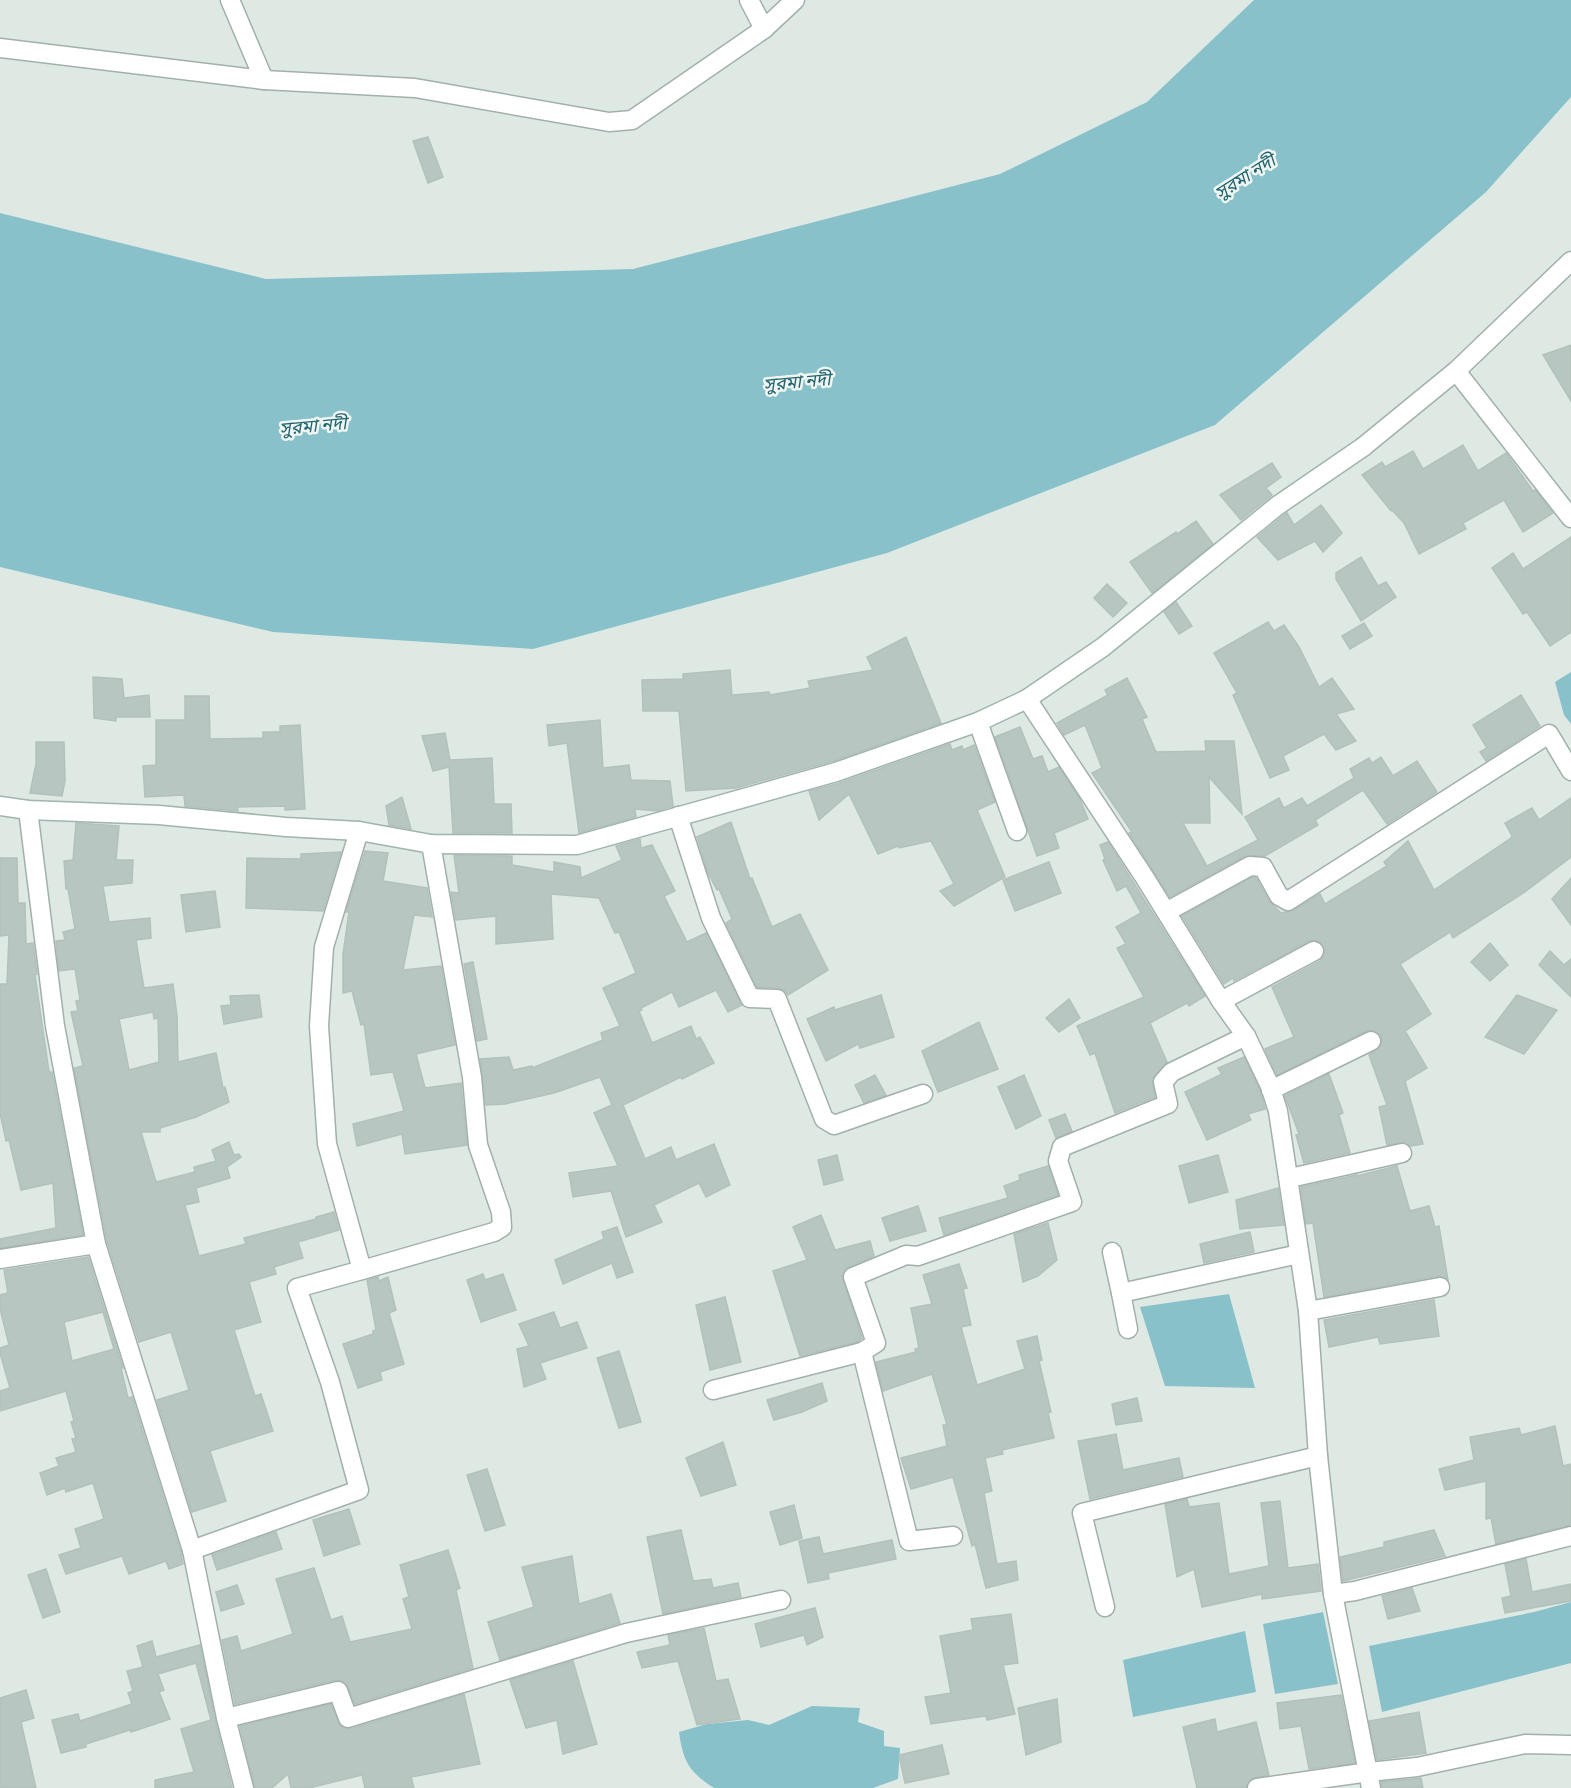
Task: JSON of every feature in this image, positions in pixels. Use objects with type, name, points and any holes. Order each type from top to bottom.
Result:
[{"type":"street","points":[[230,0],[264,80]]},
{"type":"street","points":[[749,0],[765,29]]},
{"type":"street","points":[[0,48],[264,80],[415,88],[609,122],[632,120],[765,29],[795,0]]},
{"type":"street","points":[[0,806],[28,810],[159,815],[286,827],[359,831],[431,844],[577,845],[836,772],[978,722],[1027,699],[1103,647],[1277,506],[1363,447],[1456,372],[1571,261]]},
{"type":"street","points":[[1456,372],[1571,518]]},
{"type":"street","points":[[1027,699],[1166,912],[1221,1001],[1246,1036],[1271,1090],[1278,1111],[1290,1178],[1308,1311],[1318,1456],[1334,1594],[1370,1780]]},
{"type":"street","points":[[978,722],[1017,831]]},
{"type":"street","points":[[1166,912],[1250,866],[1263,867],[1279,896],[1288,901],[1549,734],[1571,771]]},
{"type":"street","points":[[28,810],[55,1026],[96,1244],[192,1550],[226,1718],[244,1788]]},
{"type":"street","points":[[678,816],[711,918],[750,998],[777,999],[824,1119],[834,1125],[923,1094]]},
{"type":"street","points":[[359,831],[324,947],[319,1026],[327,1144],[362,1270]]},
{"type":"street","points":[[192,1550],[359,1490],[330,1382],[297,1288],[494,1232],[502,1227],[501,1212],[478,1145],[472,1077],[431,844]]},
{"type":"street","points":[[1221,1001],[1314,951]]},
{"type":"street","points":[[712,1390],[862,1352],[876,1343],[853,1276],[906,1255],[918,1256],[1072,1202],[1058,1161],[1062,1147],[1168,1104],[1163,1082],[1172,1072],[1246,1036]]},
{"type":"street","points":[[1271,1090],[1371,1041]]},
{"type":"street","points":[[1290,1178],[1402,1152]]},
{"type":"street","points":[[0,1259],[96,1244]]},
{"type":"street","points":[[1112,1252],[1128,1329]]},
{"type":"street","points":[[1121,1293],[1299,1254]]},
{"type":"street","points":[[1308,1311],[1440,1287]]},
{"type":"street","points":[[862,1352],[909,1541],[952,1536]]},
{"type":"street","points":[[1106,1607],[1082,1513],[1318,1456]]},
{"type":"street","points":[[1334,1594],[1355,1591],[1571,1536]]},
{"type":"street","points":[[226,1718],[338,1691],[348,1718],[626,1633],[781,1600]]},
{"type":"street","points":[[1257,1788],[1370,1780],[1417,1767],[1525,1744],[1571,1745]]},
{"type":"water","name":"সুরমা নদী","points":[[1254,0],[1571,0],[1571,97],[1486,192],[1215,425],[887,553],[533,649],[273,632],[0,567],[0,213],[266,279],[633,269],[1000,174],[1147,102]]},
{"type":"water","points":[[1571,672],[1571,724],[1564,715],[1555,682]]},
{"type":"water","points":[[1229,1294],[1255,1388],[1165,1386],[1140,1307]]},
{"type":"water","points":[[1571,1602],[1571,1663],[1382,1712],[1369,1646],[1534,1612]]},
{"type":"water","points":[[1323,1612],[1338,1684],[1275,1694],[1263,1624]]},
{"type":"water","points":[[1245,1631],[1256,1692],[1133,1717],[1123,1660]]},
{"type":"water","points":[[812,1706],[860,1708],[858,1722],[884,1731],[884,1746],[900,1748],[898,1779],[873,1788],[714,1788],[693,1771],[685,1758],[679,1732],[707,1724],[748,1720],[769,1725]]},
{"type":"building","points":[[428,137],[443,177],[428,183],[413,141]]},
{"type":"building","points":[[1571,345],[1571,401],[1543,355]]},
{"type":"building","points":[[1463,445],[1478,471],[1506,453],[1533,491],[1535,490],[1553,513],[1523,532],[1504,500],[1463,523],[1466,529],[1419,554],[1404,523],[1391,511],[1362,475],[1382,462],[1385,467],[1413,451],[1423,469]]},
{"type":"building","points":[[1272,463],[1281,477],[1266,488],[1272,495],[1241,520],[1220,495]]},
{"type":"building","points":[[1321,505],[1342,533],[1323,552],[1315,541],[1278,560],[1257,537],[1287,513],[1294,525]]},
{"type":"building","points":[[1196,521],[1213,544],[1152,593],[1130,562]]},
{"type":"building","points":[[1571,537],[1571,632],[1550,646],[1527,612],[1523,614],[1492,568],[1513,553],[1523,569]]},
{"type":"building","points":[[1361,557],[1378,586],[1386,582],[1396,597],[1361,621],[1336,579],[1336,573]]},
{"type":"building","points":[[1107,584],[1127,603],[1113,617],[1094,598]]},
{"type":"building","points":[[1176,602],[1192,626],[1179,634],[1164,612]]},
{"type":"building","points":[[1268,622],[1274,631],[1284,625],[1299,647],[1319,687],[1332,678],[1354,709],[1336,714],[1356,741],[1336,750],[1324,734],[1283,756],[1289,770],[1270,778],[1233,695],[1237,693],[1214,653]]},
{"type":"building","points":[[1364,623],[1372,636],[1350,649],[1342,636]]},
{"type":"building","points":[[906,637],[941,723],[833,761],[736,788],[686,791],[679,711],[643,711],[642,680],[683,679],[683,674],[730,670],[732,695],[769,692],[770,695],[810,688],[808,681],[873,670],[867,657]]},
{"type":"building","points":[[93,677],[122,679],[124,698],[149,695],[150,717],[116,717],[116,721],[94,718]]},
{"type":"building","points":[[1127,678],[1147,717],[1142,719],[1156,752],[1206,751],[1205,741],[1234,741],[1242,814],[1209,777],[1210,823],[1183,823],[1207,866],[1258,840],[1245,817],[1279,798],[1284,808],[1302,798],[1307,806],[1354,778],[1350,769],[1369,758],[1372,763],[1381,757],[1393,776],[1417,761],[1437,792],[1387,824],[1363,790],[1315,820],[1318,825],[1265,856],[1245,856],[1170,897],[1129,833],[1132,832],[1092,773],[1102,768],[1085,725],[1064,735],[1057,723],[1108,695],[1105,690]]},
{"type":"building","points":[[1521,695],[1540,726],[1486,761],[1480,752],[1487,748],[1473,725]]},
{"type":"building","points":[[185,696],[209,696],[210,739],[263,738],[263,732],[280,732],[280,726],[300,725],[305,809],[285,810],[285,806],[237,807],[238,811],[185,806],[184,795],[145,797],[143,766],[156,765],[156,720],[185,720]]},
{"type":"building","points":[[600,720],[603,768],[629,765],[631,780],[670,781],[673,806],[657,811],[635,809],[636,817],[579,833],[567,743],[549,746],[547,725]]},
{"type":"building","points":[[1020,727],[1033,759],[1042,756],[1048,772],[1059,767],[1080,799],[1088,819],[1054,833],[1059,848],[1037,856],[995,737]]},
{"type":"building","points":[[445,733],[450,760],[492,758],[494,804],[511,804],[512,833],[453,833],[449,767],[433,771],[422,736]]},
{"type":"building","points":[[36,742],[64,742],[65,781],[62,796],[30,793],[36,764]]},
{"type":"building","points":[[950,744],[952,750],[962,746],[963,750],[974,745],[995,802],[977,810],[1005,877],[954,906],[940,891],[954,884],[931,841],[899,848],[898,846],[878,854],[849,794],[819,820],[809,791],[840,783]]},
{"type":"building","points":[[402,797],[411,829],[389,825],[386,806]]},
{"type":"building","points":[[1571,798],[1571,857],[1522,894],[1453,938],[1450,932],[1400,964],[1431,1014],[1405,1031],[1427,1068],[1405,1081],[1423,1144],[1411,1146],[1405,1142],[1387,1145],[1379,1107],[1387,1105],[1369,1055],[1380,1048],[1382,1042],[1377,1031],[1366,1031],[1277,1075],[1265,1049],[1294,1037],[1272,987],[1320,961],[1325,951],[1320,942],[1309,941],[1234,981],[1233,978],[1224,984],[1182,916],[1252,877],[1256,878],[1269,901],[1281,913],[1294,910],[1320,894],[1325,904],[1387,866],[1384,862],[1408,841],[1434,890],[1511,838],[1505,823],[1532,808],[1539,820]]},
{"type":"building","points":[[731,822],[750,879],[752,878],[772,927],[800,914],[828,970],[788,995],[784,990],[778,988],[757,987],[726,923],[732,919],[719,889],[717,890],[708,873],[697,837]]},
{"type":"building","points":[[76,823],[119,826],[116,860],[133,860],[132,883],[103,886],[109,922],[150,918],[151,938],[136,940],[144,988],[173,984],[177,1016],[178,1062],[216,1053],[223,1088],[225,1087],[229,1102],[196,1117],[160,1128],[160,1132],[141,1132],[156,1182],[195,1172],[194,1167],[216,1161],[212,1150],[229,1142],[234,1155],[239,1154],[241,1157],[227,1167],[230,1178],[196,1188],[199,1202],[185,1205],[199,1256],[246,1244],[244,1238],[334,1212],[339,1230],[298,1242],[303,1258],[274,1267],[276,1274],[249,1282],[261,1322],[234,1330],[255,1396],[261,1394],[273,1431],[210,1451],[226,1501],[192,1512],[157,1400],[189,1390],[171,1332],[139,1342],[107,1241],[74,1068],[83,1066],[71,1012],[78,1011],[76,1001],[80,1000],[75,969],[59,971],[56,941],[65,940],[63,932],[75,929],[68,889],[66,889],[64,861],[73,860]],"holes":[[[153,1012],[154,1019],[158,1018],[159,1062],[129,1070],[119,1019]]]},
{"type":"building","points":[[640,839],[641,848],[652,845],[675,891],[664,896],[687,942],[706,933],[742,1005],[728,1012],[716,990],[679,1007],[672,992],[639,1011],[652,1043],[691,1026],[696,1039],[700,1037],[714,1063],[623,1105],[645,1159],[671,1147],[676,1160],[714,1144],[730,1185],[706,1197],[699,1183],[654,1205],[662,1222],[626,1237],[611,1191],[573,1197],[569,1173],[618,1166],[594,1113],[612,1105],[600,1077],[554,1093],[505,1104],[486,1105],[480,1059],[509,1057],[513,1070],[532,1066],[532,1068],[603,1040],[601,1033],[620,1026],[603,988],[636,973],[619,932],[615,933],[599,898],[551,894],[553,939],[496,944],[496,916],[456,920],[451,892],[459,893],[454,855],[512,856],[512,865],[554,872],[554,862],[580,867],[581,878],[622,860],[616,846]]},
{"type":"building","points":[[1108,842],[1205,996],[1189,1006],[1187,1003],[1150,1023],[1167,1062],[1152,1079],[1155,1097],[1115,1113],[1095,1053],[1090,1055],[1077,1026],[1144,997],[1117,948],[1126,944],[1116,927],[1141,913],[1126,886],[1117,891],[1103,860],[1105,859],[1100,845]]},
{"type":"building","points":[[365,851],[388,853],[383,881],[427,888],[432,917],[414,915],[403,970],[441,966],[455,1045],[416,1054],[425,1088],[461,1083],[467,1145],[405,1154],[402,1134],[357,1146],[353,1124],[404,1111],[393,1072],[371,1075],[364,1024],[361,1025],[352,991],[343,993],[343,954],[349,912],[346,912]]},
{"type":"building","points":[[341,852],[323,911],[246,908],[247,858],[301,859],[301,854]]},
{"type":"building","points":[[0,858],[17,858],[18,903],[25,903],[26,944],[33,943],[37,974],[35,975],[49,1072],[52,1072],[83,1235],[0,1248],[0,1239],[56,1228],[53,1183],[21,1190],[0,1113],[0,984],[7,984],[9,935],[0,936]]},
{"type":"building","points":[[1049,862],[1061,893],[1015,911],[1003,880]]},
{"type":"building","points":[[1571,878],[1571,925],[1552,899]]},
{"type":"building","points":[[215,891],[220,927],[186,932],[181,895]]},
{"type":"building","points":[[1490,943],[1508,965],[1490,981],[1471,962]]},
{"type":"building","points":[[1550,951],[1564,965],[1571,959],[1571,997],[1539,965]]},
{"type":"building","points":[[473,962],[487,1039],[477,1041],[464,964]]},
{"type":"building","points":[[259,995],[262,1017],[224,1024],[221,1006],[231,1005],[230,996]]},
{"type":"building","points":[[881,995],[894,1037],[860,1048],[858,1044],[826,1061],[807,1019],[834,1007],[835,1010]]},
{"type":"building","points":[[1517,995],[1557,1010],[1524,1054],[1485,1037]]},
{"type":"building","points":[[1069,999],[1080,1018],[1059,1032],[1046,1018]]},
{"type":"building","points":[[979,1022],[998,1069],[938,1092],[922,1051]]},
{"type":"building","points":[[1244,1057],[1260,1090],[1265,1109],[1248,1114],[1251,1120],[1207,1140],[1185,1092],[1222,1074],[1218,1068]]},
{"type":"building","points":[[1329,1074],[1343,1113],[1339,1115],[1350,1153],[1304,1163],[1296,1135],[1299,1134],[1285,1096]]},
{"type":"building","points":[[875,1075],[886,1095],[864,1103],[855,1085]]},
{"type":"building","points":[[1024,1075],[1041,1116],[1016,1129],[998,1087]]},
{"type":"building","points":[[1065,1114],[1072,1131],[1056,1138],[1049,1120]]},
{"type":"building","points":[[837,1155],[843,1180],[824,1185],[818,1160]]},
{"type":"building","points":[[1218,1155],[1228,1192],[1189,1203],[1179,1166]]},
{"type":"building","points":[[1048,1166],[1058,1195],[944,1235],[939,1218],[1008,1198],[1004,1186],[1020,1180],[1019,1175]]},
{"type":"building","points":[[1397,1166],[1410,1211],[1429,1206],[1435,1227],[1439,1226],[1448,1280],[1438,1276],[1324,1297],[1313,1223],[1306,1224],[1301,1187]]},
{"type":"building","points":[[1278,1188],[1284,1225],[1240,1229],[1236,1200]]},
{"type":"building","points":[[918,1206],[926,1231],[890,1241],[882,1218]]},
{"type":"building","points":[[821,1215],[835,1250],[870,1241],[874,1256],[848,1267],[842,1276],[862,1338],[857,1342],[800,1356],[773,1271],[807,1260],[793,1227]]},
{"type":"building","points":[[1048,1223],[1057,1260],[1038,1276],[1023,1282],[1014,1234]]},
{"type":"building","points":[[617,1227],[633,1272],[617,1278],[612,1263],[563,1284],[555,1260],[604,1239],[602,1232]]},
{"type":"building","points":[[1250,1232],[1254,1252],[1204,1263],[1200,1244]]},
{"type":"building","points":[[88,1257],[123,1368],[121,1368],[128,1398],[132,1397],[183,1564],[169,1569],[166,1561],[129,1574],[122,1556],[66,1574],[59,1555],[81,1548],[75,1529],[104,1519],[93,1483],[66,1492],[65,1488],[47,1495],[40,1473],[59,1466],[56,1458],[76,1452],[72,1439],[76,1438],[71,1422],[74,1421],[66,1391],[0,1411],[0,1391],[10,1388],[0,1353],[0,1348],[9,1345],[0,1309],[0,1295],[8,1293],[4,1270]],"holes":[[[103,1312],[114,1349],[72,1361],[64,1322]]]},
{"type":"building","points":[[959,1264],[967,1288],[963,1289],[971,1325],[961,1327],[977,1385],[1025,1369],[1017,1341],[1037,1336],[1042,1360],[1039,1361],[1051,1412],[1048,1413],[1054,1438],[1002,1450],[1003,1454],[985,1458],[992,1491],[984,1493],[997,1564],[1016,1561],[1018,1580],[986,1588],[975,1544],[972,1546],[953,1477],[911,1489],[901,1458],[947,1446],[943,1425],[947,1425],[932,1374],[883,1391],[876,1362],[916,1352],[915,1349],[919,1348],[911,1308],[932,1304],[923,1275]]},
{"type":"building","points":[[483,1274],[485,1280],[503,1274],[516,1310],[481,1322],[467,1280]]},
{"type":"building","points":[[378,1277],[379,1281],[388,1277],[396,1310],[389,1313],[404,1364],[380,1372],[382,1380],[358,1388],[343,1344],[373,1334],[376,1330],[367,1280]]},
{"type":"building","points":[[725,1297],[741,1362],[710,1370],[696,1305]]},
{"type":"building","points":[[1434,1300],[1439,1336],[1380,1344],[1378,1337],[1329,1347],[1324,1320]]},
{"type":"building","points":[[554,1312],[560,1328],[577,1322],[587,1348],[540,1363],[546,1379],[524,1387],[517,1349],[529,1346],[519,1324]]},
{"type":"building","points":[[619,1351],[641,1422],[619,1428],[597,1358]]},
{"type":"building","points":[[822,1383],[827,1401],[802,1412],[774,1420],[767,1400]]},
{"type":"building","points":[[1137,1398],[1142,1421],[1116,1425],[1112,1404]]},
{"type":"building","points":[[1555,1426],[1563,1466],[1571,1464],[1571,1525],[1496,1544],[1491,1518],[1486,1519],[1486,1481],[1445,1490],[1439,1469],[1474,1460],[1470,1437],[1519,1428],[1521,1435]]},
{"type":"building","points":[[1116,1434],[1123,1470],[1179,1458],[1183,1477],[1090,1499],[1078,1441]]},
{"type":"building","points":[[723,1442],[736,1485],[701,1496],[686,1458]]},
{"type":"building","points":[[487,1469],[505,1525],[485,1531],[467,1475]]},
{"type":"building","points":[[1187,1499],[1189,1507],[1219,1503],[1229,1574],[1269,1566],[1261,1503],[1280,1501],[1288,1568],[1318,1564],[1321,1591],[1262,1599],[1262,1594],[1202,1607],[1194,1569],[1177,1577],[1165,1504]]},
{"type":"building","points":[[794,1505],[802,1538],[780,1545],[770,1512]]},
{"type":"building","points":[[349,1509],[360,1544],[324,1556],[313,1520]]},
{"type":"building","points":[[681,1530],[693,1581],[711,1579],[713,1588],[738,1583],[741,1597],[663,1614],[647,1537]]},
{"type":"building","points":[[1434,1530],[1445,1556],[1343,1581],[1340,1557],[1384,1547],[1384,1542]]},
{"type":"building","points":[[276,1532],[282,1549],[217,1570],[212,1555]]},
{"type":"building","points":[[819,1537],[823,1554],[892,1540],[896,1559],[828,1573],[829,1579],[808,1583],[799,1541]]},
{"type":"building","points":[[448,1550],[460,1588],[456,1590],[473,1668],[355,1704],[346,1683],[336,1680],[235,1704],[222,1640],[237,1636],[241,1651],[293,1634],[276,1579],[314,1568],[331,1620],[342,1616],[350,1642],[412,1629],[403,1599],[409,1597],[400,1565]]},
{"type":"building","points":[[572,1556],[579,1604],[611,1594],[620,1623],[500,1660],[488,1622],[534,1607],[522,1567]]},
{"type":"building","points":[[1526,1559],[1532,1592],[1571,1584],[1571,1601],[1505,1613],[1502,1598],[1511,1596],[1505,1564]]},
{"type":"building","points":[[46,1569],[60,1612],[43,1618],[28,1575]]},
{"type":"building","points":[[237,1585],[244,1604],[221,1611],[216,1592]]},
{"type":"building","points":[[1412,1588],[1420,1611],[1388,1619],[1382,1596]]},
{"type":"building","points":[[815,1608],[823,1637],[807,1645],[804,1635],[761,1647],[755,1624]]},
{"type":"building","points":[[1011,1614],[1018,1663],[1003,1665],[1015,1714],[987,1720],[986,1716],[931,1724],[925,1697],[951,1693],[940,1636],[973,1630],[971,1619]]},
{"type":"building","points":[[704,1628],[716,1681],[728,1679],[740,1719],[697,1725],[678,1661],[642,1668],[637,1652],[670,1645],[668,1635]]},
{"type":"building","points":[[152,1641],[156,1657],[200,1645],[232,1788],[155,1788],[155,1780],[194,1772],[181,1729],[211,1720],[196,1663],[158,1674],[164,1690],[159,1692],[170,1719],[61,1753],[52,1720],[78,1714],[80,1721],[132,1704],[128,1693],[133,1691],[127,1671],[143,1667],[137,1646]]},
{"type":"building","points":[[573,1661],[597,1744],[563,1754],[557,1720],[526,1728],[510,1680]]},
{"type":"building","points":[[26,1690],[34,1718],[21,1722],[36,1788],[0,1788],[0,1698]]},
{"type":"building","points":[[464,1694],[480,1764],[411,1777],[414,1788],[365,1788],[362,1775],[309,1788],[291,1788],[288,1774],[272,1788],[255,1788],[240,1726],[331,1704],[340,1726],[351,1729]]},
{"type":"building","points":[[1341,1695],[1355,1763],[1309,1769],[1301,1726],[1280,1729],[1277,1703]]},
{"type":"building","points":[[1057,1699],[1061,1742],[1026,1755],[1018,1708]]},
{"type":"building","points":[[1419,1712],[1426,1753],[1377,1760],[1369,1721]]},
{"type":"building","points":[[1215,1719],[1217,1732],[1256,1722],[1269,1775],[1251,1779],[1246,1788],[1197,1788],[1183,1727]]},
{"type":"building","points":[[942,1745],[949,1774],[905,1783],[899,1755]]},
{"type":"building","points":[[1421,1778],[1423,1788],[1382,1788],[1381,1782]]}]
